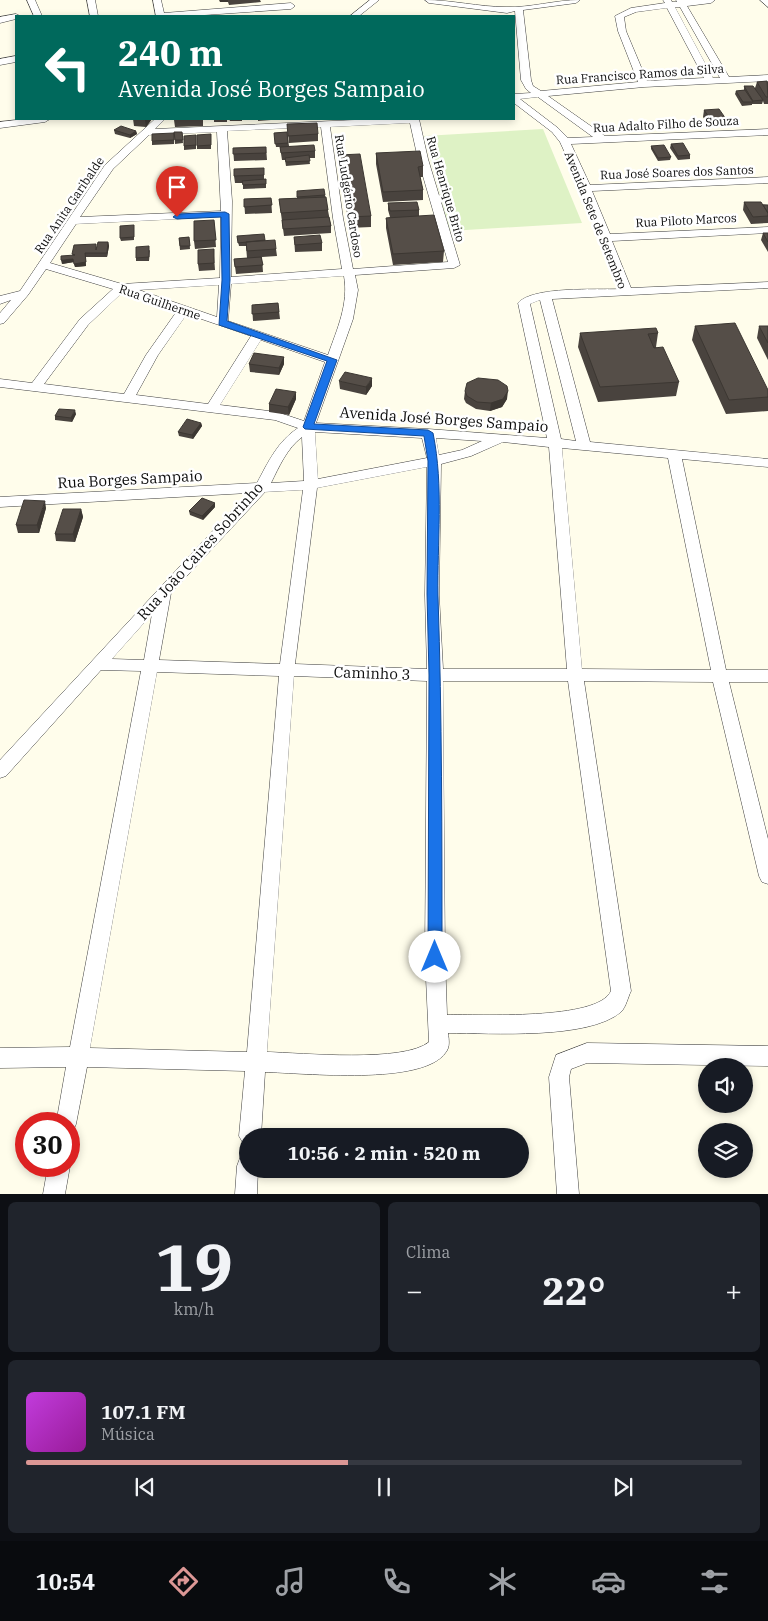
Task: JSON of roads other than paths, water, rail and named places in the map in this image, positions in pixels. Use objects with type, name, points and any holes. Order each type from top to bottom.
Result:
[{"type":"street","points":[[31,0],[35,15]]},
{"type":"street","points":[[91,0],[94,15]]},
{"type":"street","points":[[157,0],[160,15]]},
{"type":"street","points":[[355,15],[375,0]]},
{"type":"street","points":[[429,0],[481,3],[507,10],[576,0]]},
{"type":"street","points":[[644,84],[618,16],[623,13],[669,3],[711,0]]},
{"type":"street","points":[[764,0],[768,4]]},
{"type":"street","points":[[681,2],[725,79]]},
{"type":"street","points":[[170,15],[290,3]]},
{"type":"street","points":[[669,3],[709,80]]},
{"type":"street","points":[[519,8],[526,80],[529,87],[604,140]]},
{"type":"street","points":[[0,20],[15,17]]},
{"type":"street","points":[[0,62],[15,59]]},
{"type":"street","points":[[515,62],[524,62]]},
{"type":"street","name":"Rua Francisco Ramos da Silva","points":[[515,98],[644,84],[768,78]]},
{"type":"street","name":"Avenida Sete de Setembro","points":[[515,99],[555,130],[565,141],[586,188],[604,238],[627,292],[545,296],[533,298],[524,303],[555,442]]},
{"type":"street","points":[[0,125],[38,120]]},
{"type":"street","name":"Rua Anita Garibalde","points":[[0,320],[24,293],[44,265],[109,167],[159,120]]},
{"type":"street","points":[[148,132],[396,120]]},
{"type":"street","name":"Rua Henrique Brito","points":[[348,272],[454,265],[423,159],[414,120]]},
{"type":"street","name":"Rua Ludgério Cardoso","points":[[325,124],[338,218],[348,272]]},
{"type":"street","points":[[222,129],[225,152],[226,280],[222,323]]},
{"type":"street","name":"Rua Adalto Filho de Souza","points":[[565,141],[768,132]]},
{"type":"street","name":"Rua José Soares dos Santos","points":[[586,188],[768,180]]},
{"type":"street","points":[[74,221],[225,214]]},
{"type":"street","name":"Rua Piloto Marcos","points":[[604,238],[768,230]]},
{"type":"street","name":"Rua Guilherme","points":[[44,265],[121,288],[332,360]]},
{"type":"street","points":[[35,387],[84,322],[121,288],[348,272],[352,290],[347,318],[308,427],[311,485],[287,669],[251,1128]]},
{"type":"street","points":[[627,292],[768,285]]},
{"type":"street","points":[[0,300],[24,293]]},
{"type":"street","points":[[545,296],[584,445]]},
{"type":"street","points":[[126,398],[152,355],[184,310]]},
{"type":"street","points":[[212,408],[258,335]]},
{"type":"street","name":"Avenida José Borges Sampaio","points":[[0,383],[277,416],[308,427],[555,442],[768,463]]},
{"type":"street","name":"Rua João Caires Sobrinho","points":[[0,771],[164,591],[262,487],[276,459],[292,438],[308,427]]},
{"type":"street","points":[[0,1058],[78,1057],[380,1065],[411,1061],[429,1056],[439,1046],[435,957],[435,675],[432,594],[434,461],[428,433]]},
{"type":"street","name":"Rua Borges Sampaio","points":[[0,502],[311,485],[434,461],[466,453],[503,438]]},
{"type":"street","points":[[439,1024],[562,1022],[598,1014],[615,1004],[621,991],[575,676],[555,442]]},
{"type":"street","points":[[674,454],[720,677],[768,876]]},
{"type":"street","points":[[68,1112],[164,591]]},
{"type":"street","name":"Caminho 3","points":[[97,664],[435,675],[768,676]]},
{"type":"street","points":[[568,1194],[559,1077],[563,1062],[587,1053],[768,1056]]},
{"type":"street","points":[[54,1194],[57,1177]]},
{"type":"street","points":[[246,1194],[247,1178]]}]
